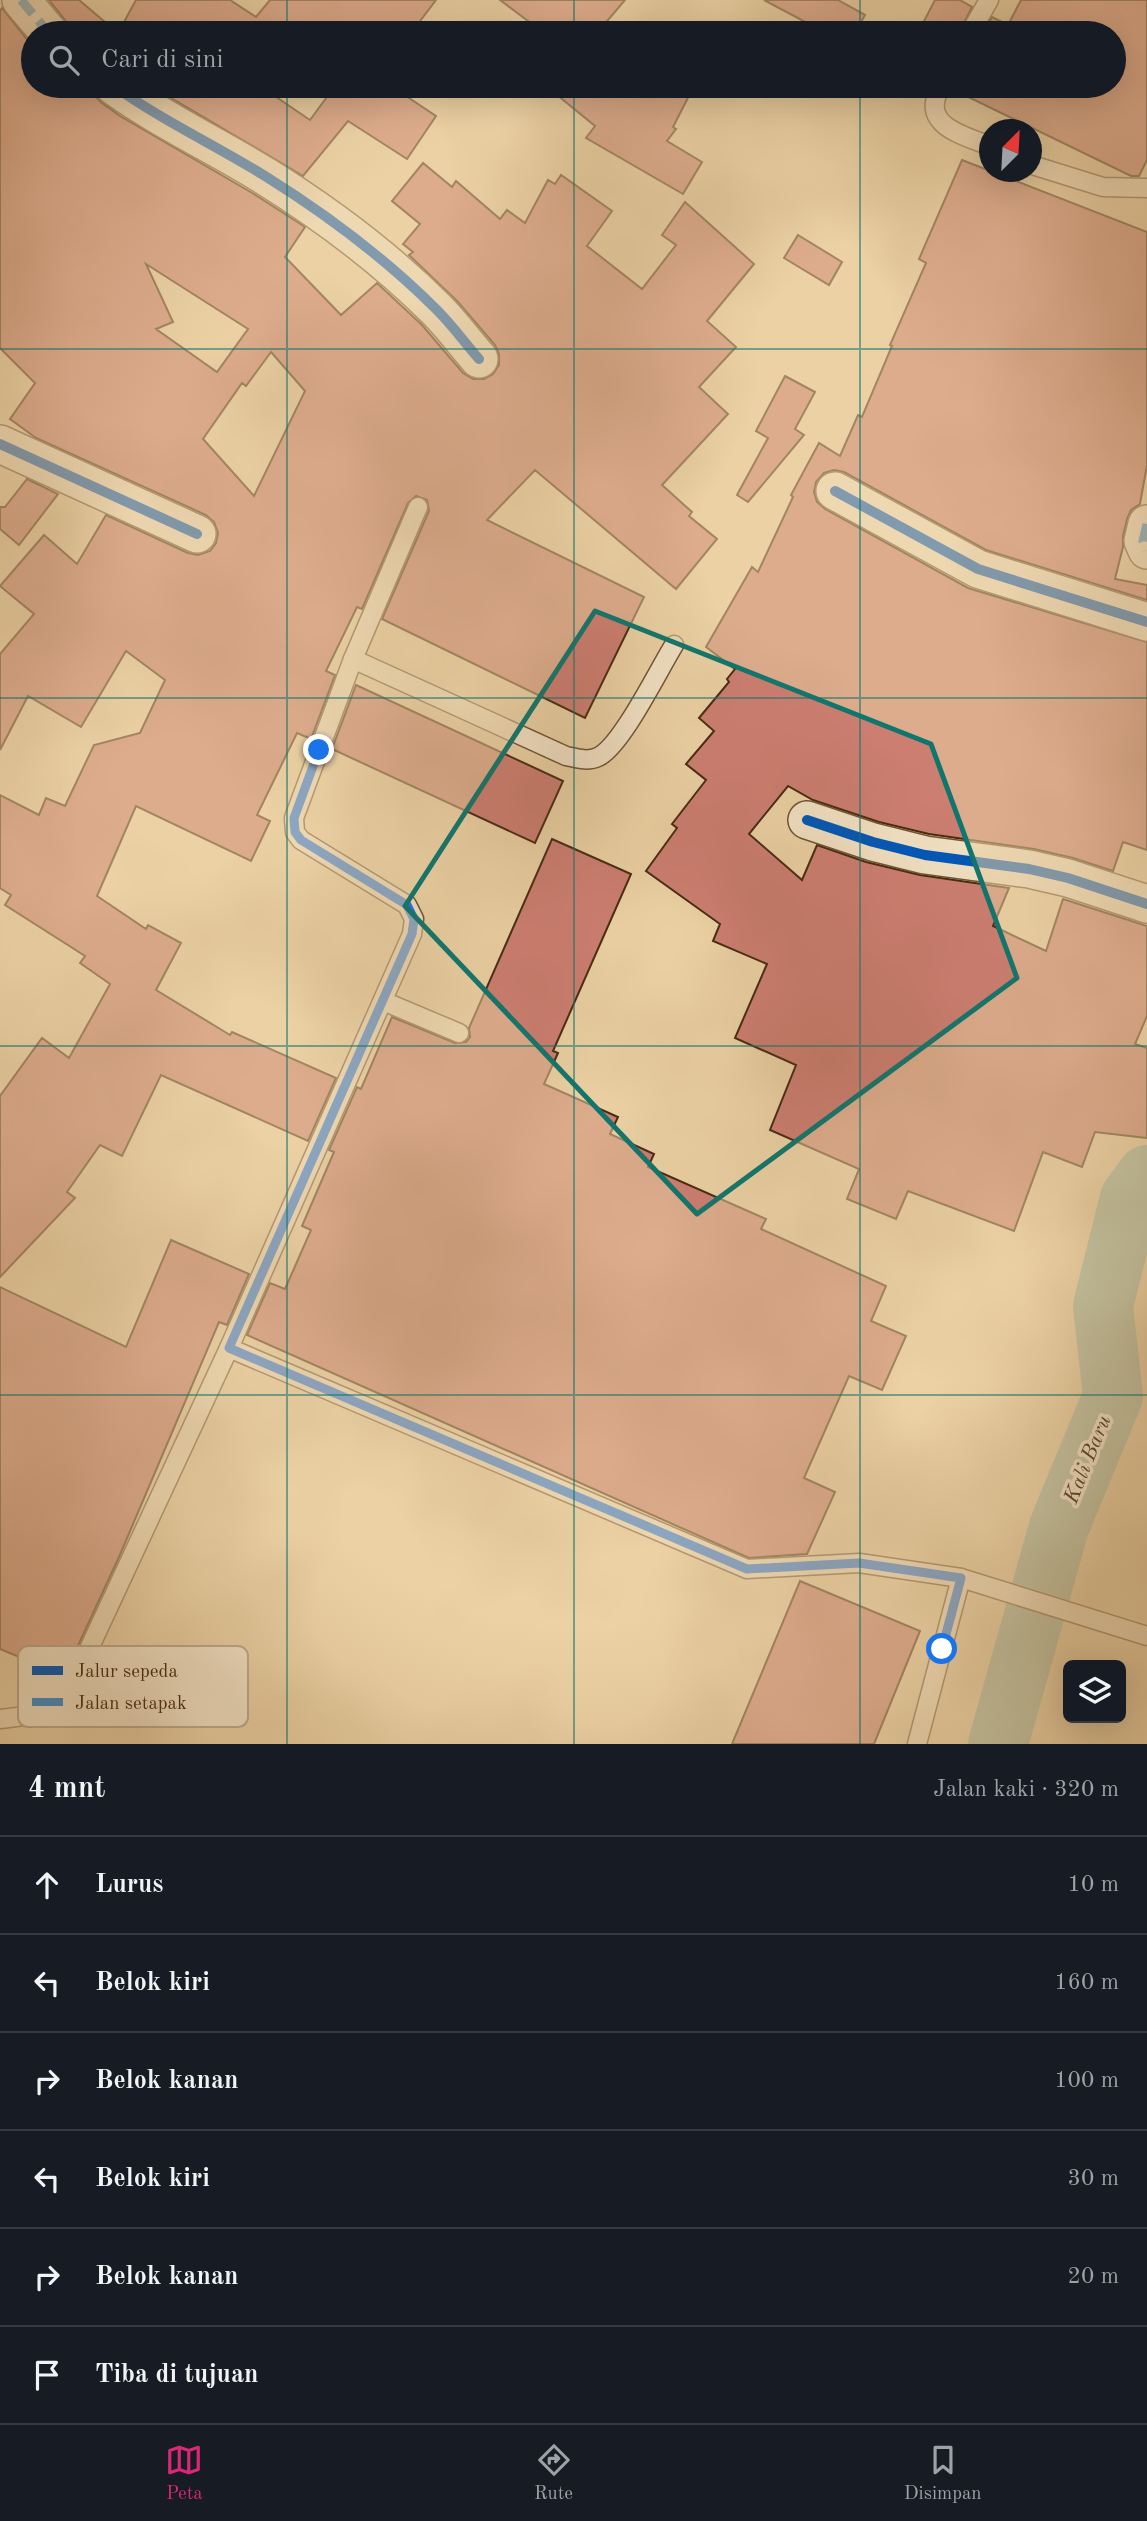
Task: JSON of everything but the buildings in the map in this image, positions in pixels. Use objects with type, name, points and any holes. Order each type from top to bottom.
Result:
[{"type":"street","points":[[21,0],[39,21]]},
{"type":"street","points":[[131,98],[267,177],[332,222],[390,267],[438,311],[479,359]]},
{"type":"street","points":[[0,444],[197,534]]},
{"type":"street","points":[[835,491],[978,569],[1147,622]]},
{"type":"street","points":[[1147,524],[1143,541],[1147,550]]},
{"type":"street","points":[[807,820],[873,842],[925,855],[1028,869],[1068,878],[1147,904]]},
{"type":"lane","points":[[978,21],[989,0]]},
{"type":"lane","points":[[935,98],[933,107],[936,116],[954,131],[979,142]]},
{"type":"lane","points":[[1042,168],[1103,187],[1147,188]]},
{"type":"lane","points":[[91,1646],[229,1348],[412,934],[414,919],[407,905],[301,840],[295,832],[294,818],[353,659],[418,507]]},
{"type":"lane","points":[[353,659],[566,756],[583,760],[598,757],[617,740],[674,645]]},
{"type":"lane","points":[[383,1001],[458,1033]]},
{"type":"lane","points":[[229,1348],[747,1569],[859,1563],[961,1578],[1147,1636]]},
{"type":"lane","points":[[917,1744],[961,1578]]},
{"type":"lane","points":[[0,1719],[18,1717]]},
{"type":"highlighted area","points":[[595,611],[931,744],[1017,978],[697,1214],[405,906]]},
{"type":"waterway","name":"Kali Baru","points":[[998,1744],[1059,1527],[1113,1396],[1103,1306],[1130,1198],[1147,1175]]},
{"type":"marked path","points":[[21,0],[39,21]]},
{"type":"marked path","points":[[1147,524],[1143,541],[1147,550]]},
{"type":"cycle path","points":[[132,98],[265,176],[333,222],[417,291],[443,316],[479,359]]},
{"type":"cycle path","points":[[0,444],[197,534]]},
{"type":"cycle path","points":[[835,491],[978,569],[1147,622]]},
{"type":"cycle path","points":[[807,820],[873,842],[925,855],[1029,869],[1068,878],[1147,904]]},
{"type":"route","points":[[319,750],[294,818],[295,832],[301,840],[407,905],[414,919],[412,934],[229,1348],[747,1569],[859,1563],[961,1578],[942,1649]]}]
